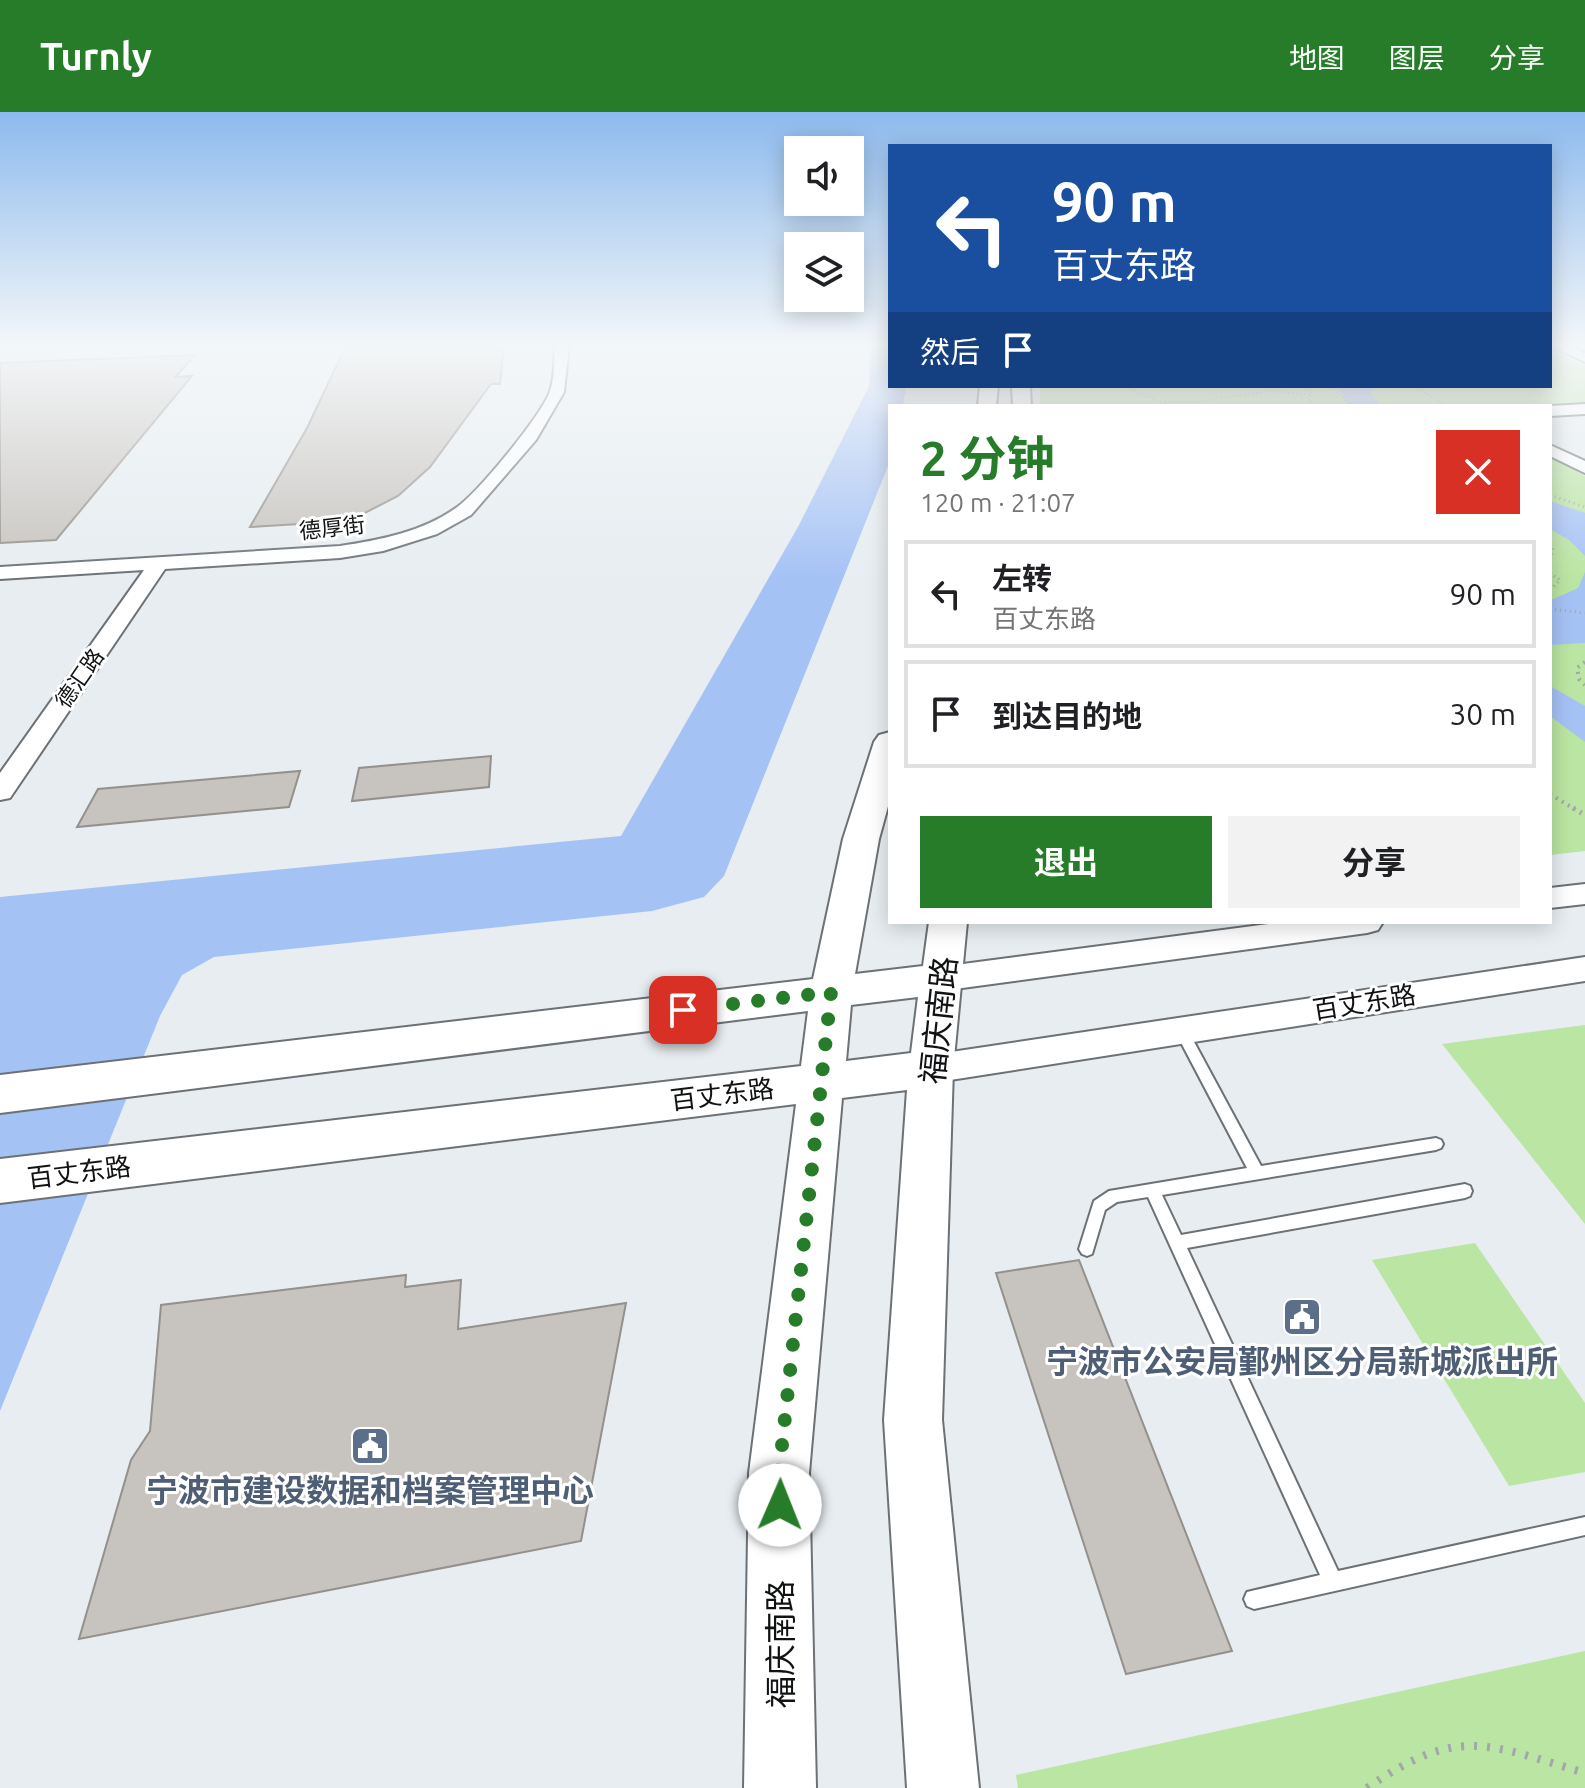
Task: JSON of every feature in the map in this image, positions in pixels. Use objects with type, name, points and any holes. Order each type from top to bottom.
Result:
[{"type":"main road","name":"福庆南路","points":[[780,1788],[779,1473],[831,992],[861,839],[888,749]]},
{"type":"main road","name":"福庆南路","points":[[943,1788],[913,1420],[931,1069],[948,924]]},
{"type":"main road","points":[[0,1094],[940,979]]},
{"type":"main road","name":"百丈东路","points":[[0,1181],[931,1069]]},
{"type":"street","name":"德厚街","points":[[0,573],[340,552],[383,545],[430,530],[465,511],[530,437],[538,423]]},
{"type":"street","points":[[1552,451],[1585,468]]},
{"type":"street","name":"德汇路","points":[[0,792],[159,563]]},
{"type":"street","points":[[1552,898],[1585,894]]},
{"type":"street","points":[[940,979],[1352,924]]},
{"type":"street","name":"百丈东路","points":[[931,1069],[1585,969]]},
{"type":"lane","points":[[1180,1031],[1257,1173]]},
{"type":"lane","points":[[1087,1249],[1099,1206],[1114,1196],[1436,1144]]},
{"type":"lane","points":[[1152,1190],[1333,1581]]},
{"type":"lane","points":[[1176,1243],[1465,1191]]},
{"type":"lane","points":[[1254,1599],[1585,1526]]},
{"type":"path","points":[[1552,496],[1585,507]]},
{"type":"path","points":[[1552,574],[1560,580],[1552,588]]},
{"type":"path","points":[[1552,609],[1585,613]]},
{"type":"path","points":[[1585,662],[1577,668],[1579,679],[1585,685]]},
{"type":"path","points":[[1552,795],[1585,815]]},
{"type":"path","points":[[1367,1788],[1396,1768],[1445,1747],[1493,1748],[1585,1773]]},
{"type":"green space","points":[[1552,457],[1585,476],[1585,851],[1552,855]]},
{"type":"green space","points":[[1585,1025],[1585,1224],[1442,1044]]},
{"type":"green space","points":[[1475,1243],[1585,1403],[1585,1472],[1509,1486],[1372,1260]]},
{"type":"green space","points":[[1585,1651],[1585,1788],[1018,1788],[1016,1775]]},
{"type":"water","points":[[850,423],[888,423],[888,466],[724,876],[704,897],[652,911],[214,957],[182,975],[160,1016],[0,1411],[0,897],[621,836],[799,525]]},
{"type":"water","points":[[1552,502],[1585,513],[1585,556],[1569,540],[1552,530]]},
{"type":"water","points":[[1585,572],[1585,643],[1552,645],[1552,600],[1578,588]]},
{"type":"water","points":[[1552,687],[1585,706],[1585,742],[1552,717]]},
{"type":"building","points":[[0,423],[153,423],[56,540],[0,543]]},
{"type":"building","points":[[309,423],[462,423],[430,467],[398,496],[349,521],[250,527]]},
{"type":"building","points":[[491,756],[489,787],[352,801],[359,768]]},
{"type":"building","points":[[300,771],[289,807],[77,827],[98,789]]},
{"type":"building","points":[[1079,1260],[1232,1651],[1126,1674],[996,1273]]},
{"type":"building","name":"宁波市建设数据和档案管理中心","points":[[406,1275],[405,1287],[461,1280],[458,1329],[626,1303],[581,1541],[79,1639],[131,1460],[150,1431],[161,1305]]},
{"type":"place","name":"宁波市公安局鄞州区分局新城派出所","points":[[1302,1317]]},
{"type":"place","name":"宁波市建设数据和档案管理中心","points":[[370,1446]]},
{"type":"route","points":[[683,1010],[831,992],[779,1473],[780,1505]]}]
